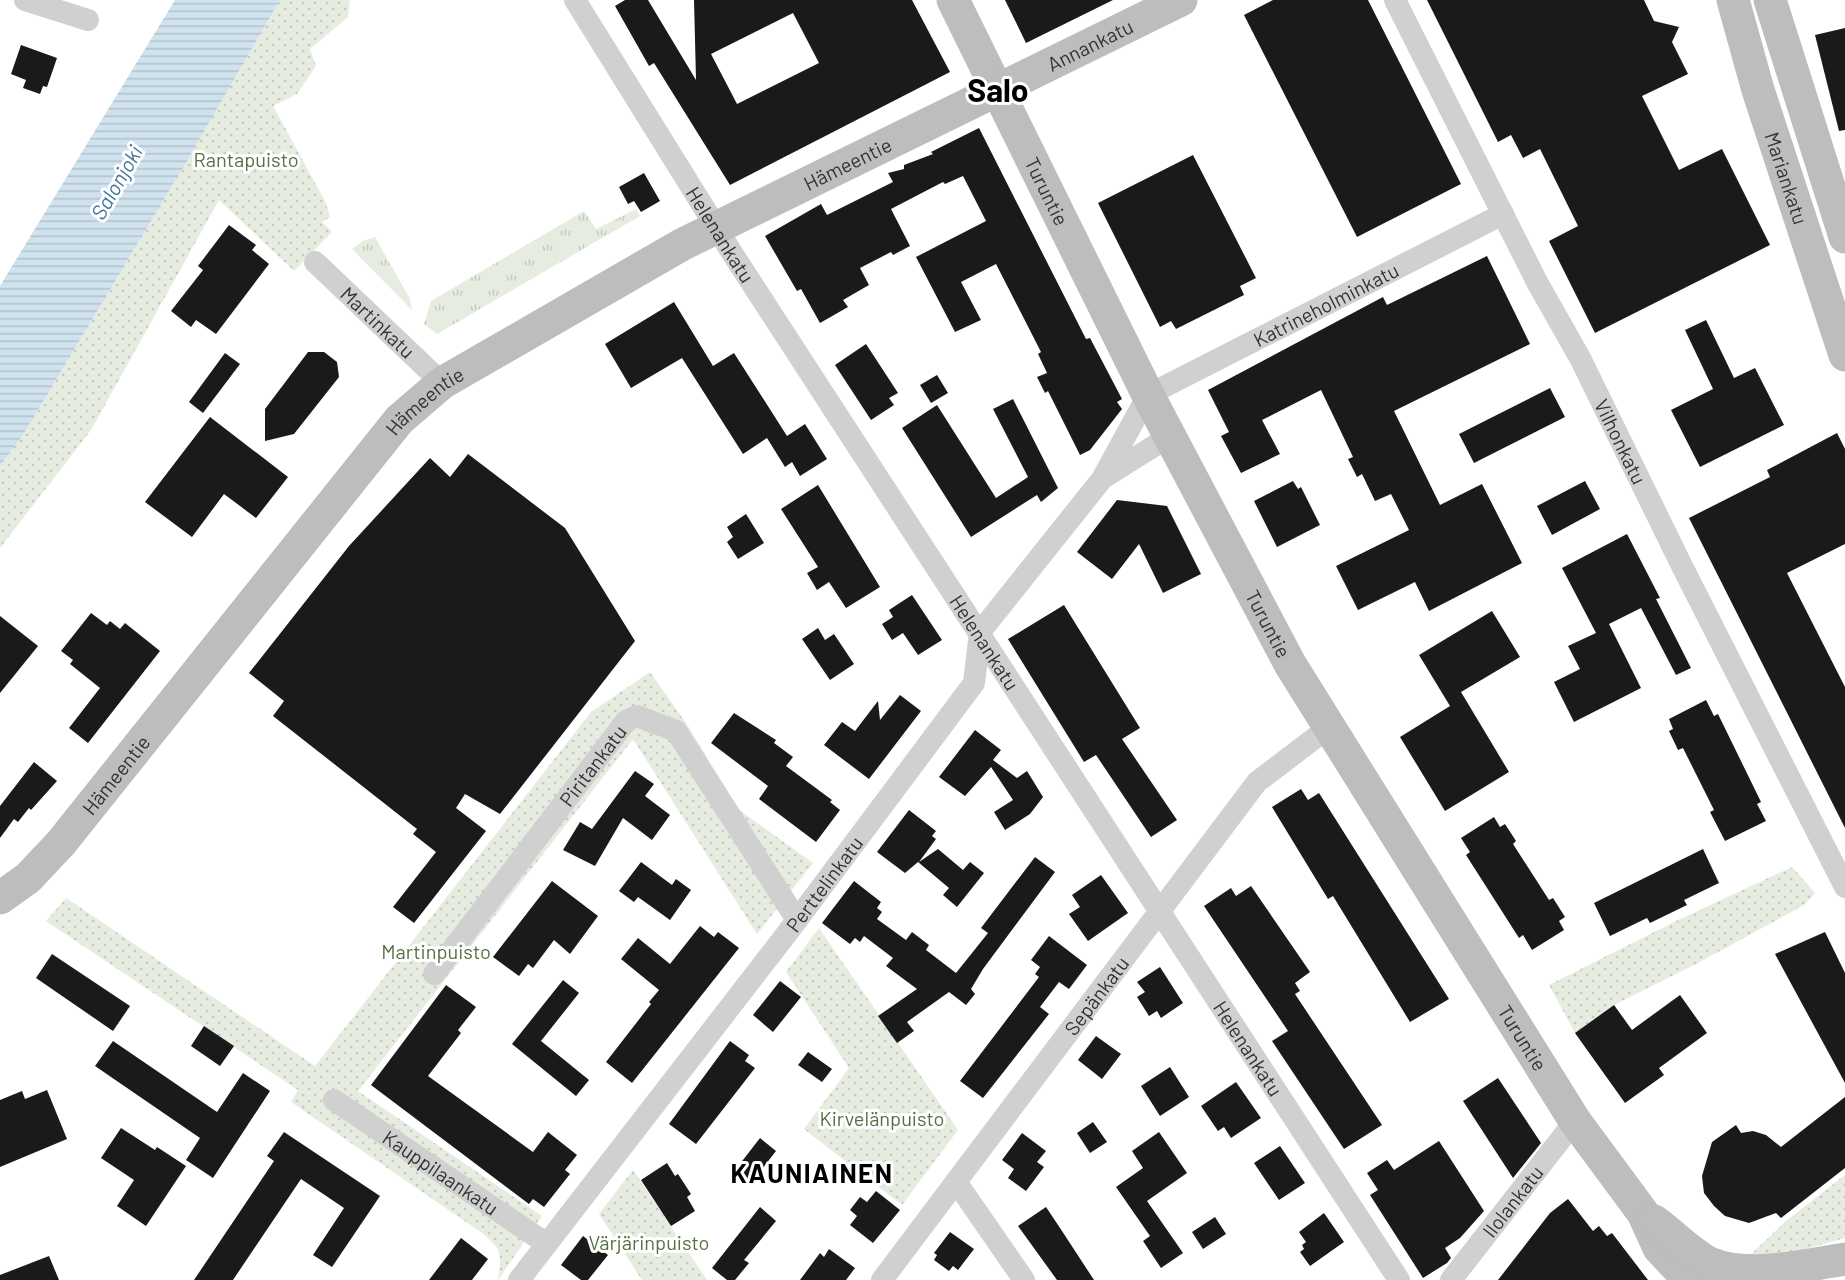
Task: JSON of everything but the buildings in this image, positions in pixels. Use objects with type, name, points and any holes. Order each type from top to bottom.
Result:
[{"type":"main road","name":"Turuntie","points":[[953,0],[1148,395],[1290,664],[1575,1121],[1642,1213],[1659,1248],[1689,1280]]},
{"type":"main road","name":"Annankatu","points":[[998,90],[1181,0]]},
{"type":"main road","name":"Mariankatu","points":[[1733,0],[1758,90],[1845,355]]},
{"type":"main road","name":"Mariankatu","points":[[1770,0],[1845,237]]},
{"type":"main road","name":"Hämeentie","points":[[0,898],[28,878],[61,843],[399,420],[442,382],[683,244],[998,90]]},
{"type":"main road","name":"Turuntie","points":[[1642,1213],[1709,1263],[1728,1270],[1771,1271],[1845,1259]]},
{"type":"street","points":[[25,0],[88,20]]},
{"type":"street","name":"Helenankatu","points":[[575,0],[716,228],[1399,1280]]},
{"type":"street","name":"Vilhonkatu","points":[[1395,0],[1503,214],[1580,358],[1682,566],[1845,887]]},
{"type":"street","name":"Katrineholminkatu","points":[[1148,395],[1503,214]]},
{"type":"street","name":"Martinkatu","points":[[315,262],[442,382]]},
{"type":"street","points":[[980,632],[1102,479],[1148,395]]},
{"type":"street","points":[[1102,479],[1170,436]]},
{"type":"street","name":"Perttelinkatu","points":[[519,1280],[797,920],[974,683],[980,632]]},
{"type":"street","name":"Piritankatu","points":[[434,974],[626,721],[638,716],[676,731],[797,920]]},
{"type":"street","name":"Sepänkatu","points":[[882,1280],[957,1183],[1159,909],[1257,782],[1328,728]]},
{"type":"street","name":"Kauppilaankatu","points":[[334,1100],[547,1244]]},
{"type":"street","name":"Ilolankatu","points":[[1451,1280],[1552,1154],[1575,1121]]},
{"type":"street","points":[[957,1183],[1024,1280]]},
{"type":"green space","name":"Rantapuisto","points":[[280,0],[350,0],[348,17],[310,49],[316,66],[297,94],[273,106],[326,203],[330,217],[322,222],[332,232],[294,271],[219,200],[91,430],[0,548],[0,466],[23,435],[187,161]]},
{"type":"green space","points":[[636,209],[640,216],[437,334],[424,324],[431,301],[584,211],[596,229]]},
{"type":"green space","points":[[375,237],[410,299],[412,310],[352,249],[363,241]]},
{"type":"green space","name":"Martinpuisto","points":[[650,672],[688,726],[738,809],[813,863],[757,934],[633,739],[358,1091],[542,1216],[498,1280],[500,1259],[498,1249],[482,1233],[291,1102],[298,1090],[46,921],[66,898],[315,1066],[591,712]]},
{"type":"green space","points":[[1792,867],[1815,893],[1804,905],[1698,963],[1614,1005],[1575,1033],[1549,985],[1672,923]]},
{"type":"green space","name":"Kirvelänpuisto","points":[[819,928],[958,1130],[902,1205],[804,1129],[849,1068],[786,972]]},
{"type":"green space","name":"Värjärinpuisto","points":[[633,1170],[707,1280],[642,1280],[599,1214]]},
{"type":"green space","points":[[1845,1175],[1845,1238],[1781,1256],[1745,1260],[1786,1221]]},
{"type":"water","name":"Salonjoki","points":[[175,0],[280,0],[187,161],[23,435],[0,466],[0,286]]},
{"type":"district","name":"Salo","points":[[998,89]]},
{"type":"district","name":"KAUNIAINEN","points":[[812,1172]]}]
